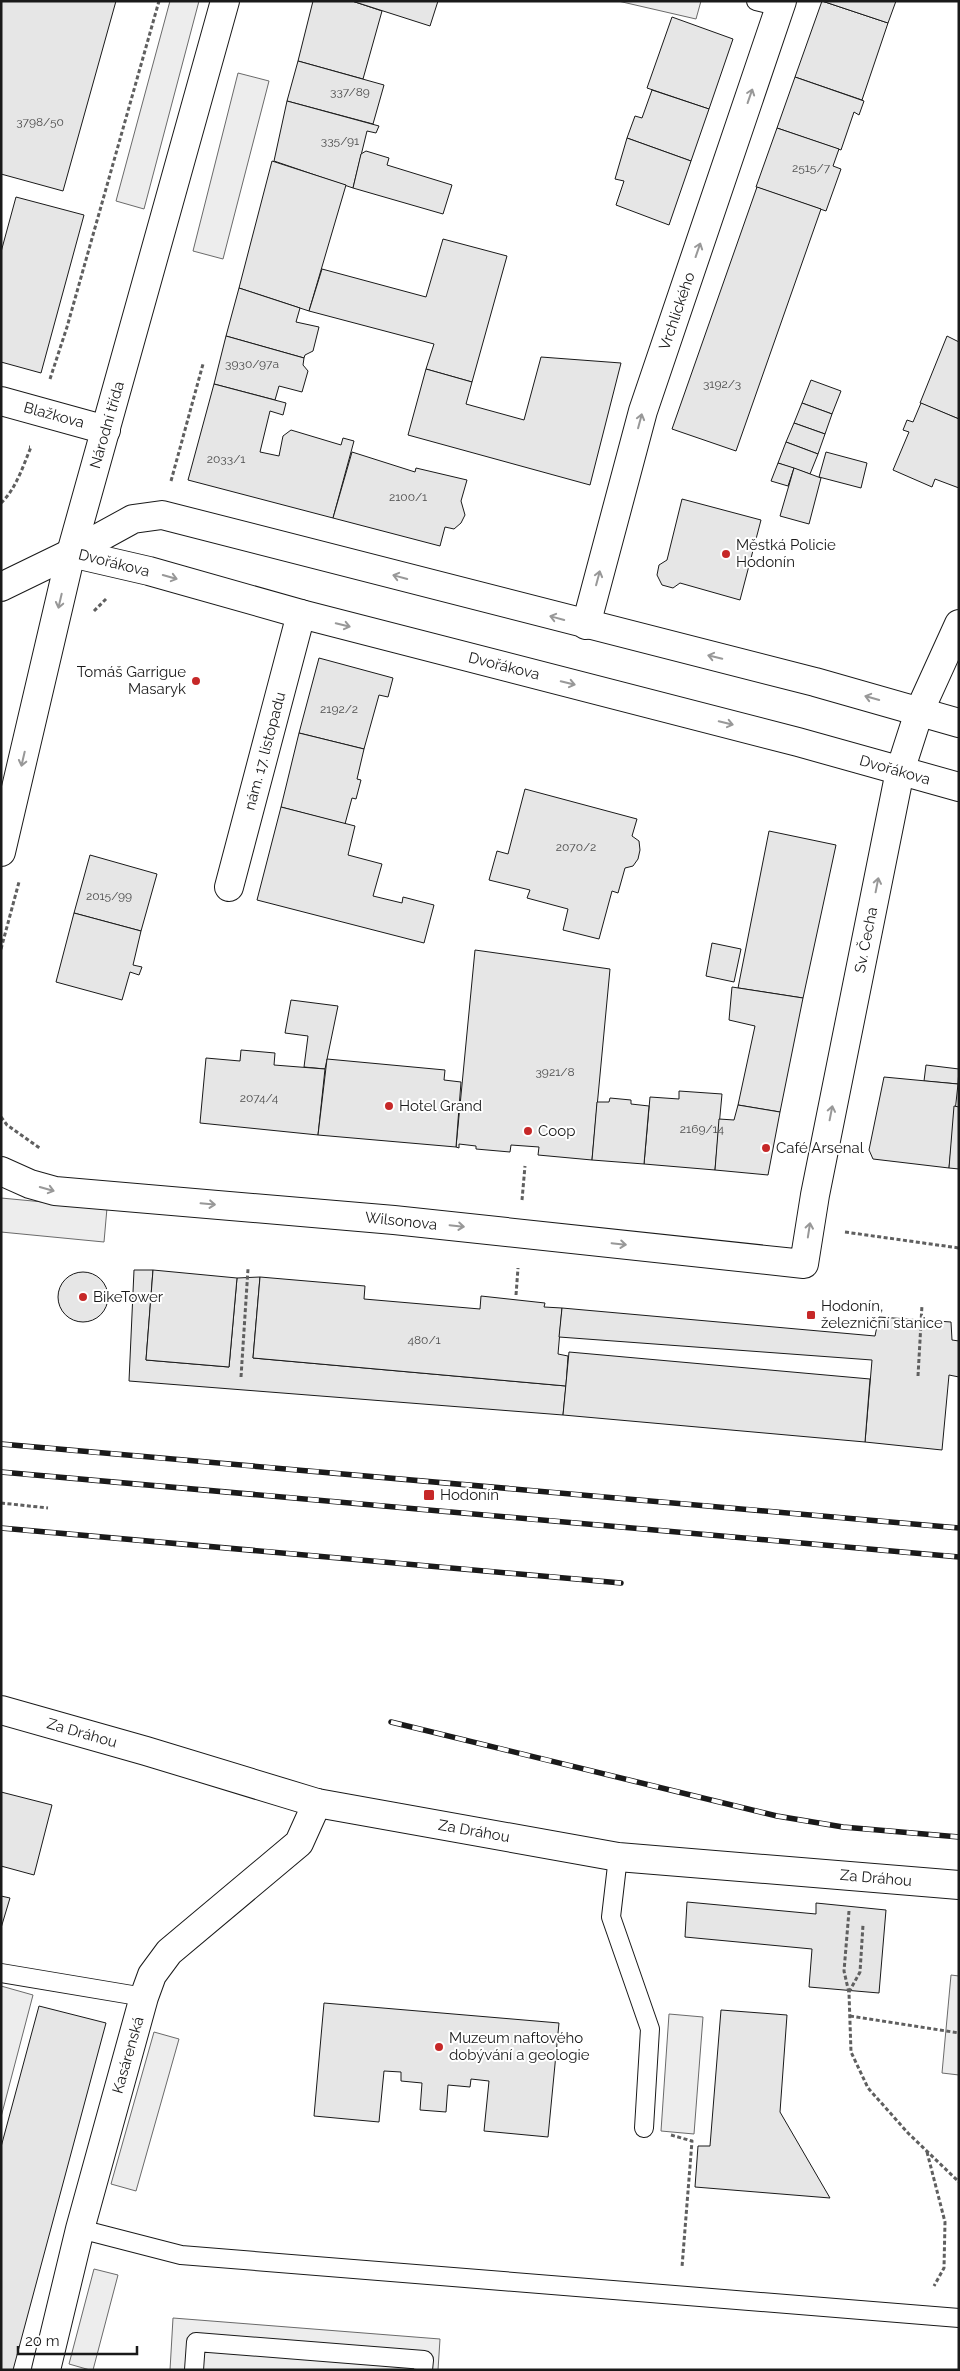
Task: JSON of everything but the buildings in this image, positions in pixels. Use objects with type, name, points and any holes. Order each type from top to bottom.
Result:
[{"type":"street","name":"Národní třída","points":[[1,852],[71,553],[224,1]]},
{"type":"street","name":"Vrchlického","points":[[586,625],[643,411],[773,3]]},
{"type":"street","name":"Blažkova","points":[[1,401],[106,430]]},
{"type":"street","name":"Dvořákova","points":[[71,553],[133,519],[162,515],[586,625],[815,682],[959,723]]},
{"type":"street","name":"Dvořákova","points":[[71,553],[149,571],[301,614],[788,739],[959,787]]},
{"type":"street","points":[[1,587],[71,553]]},
{"type":"street","name":"nám. 17. listopadu","points":[[230,887],[301,614]]},
{"type":"street","name":"Sv. Čecha","points":[[804,1264],[809,1227],[900,771],[919,712],[959,624]]},
{"type":"street","name":"Wilsonova","points":[[1,1171],[30,1184],[55,1191],[394,1220],[804,1264]]},
{"type":"street","name":"Za Dráhou","points":[[1,1710],[146,1751],[317,1803],[618,1857],[959,1885]]},
{"type":"street","name":"Kasárenská","points":[[46,2370],[80,2228],[144,1997],[152,1975],[169,1952],[299,1843],[317,1803]]},
{"type":"lane","points":[[618,1857],[611,1917],[650,2029],[644,2128]]},
{"type":"lane","points":[[1,1973],[144,1997]]},
{"type":"lane","points":[[80,2228],[181,2255],[959,2318]]},
{"type":"lane","points":[[194,2370],[196,2342],[424,2360],[423,2370]]},
{"type":"path","points":[[49,382],[68,327],[159,1]]},
{"type":"path","points":[[169,485],[204,364]]},
{"type":"path","points":[[1,504],[8,497],[31,448],[24,445]]},
{"type":"path","points":[[809,1227],[959,1248]]},
{"type":"path","points":[[241,1377],[248,1269]]},
{"type":"path","points":[[918,1376],[922,1306]]},
{"type":"path","points":[[1,1503],[48,1508]]},
{"type":"path","points":[[852,1876],[844,1971],[850,2016],[851,2052],[868,2088],[927,2152],[959,2182]]},
{"type":"path","points":[[848,1993],[860,1972],[863,1925]]},
{"type":"path","points":[[850,2016],[959,2033]]},
{"type":"path","points":[[644,2128],[692,2141],[680,2295]]},
{"type":"path","points":[[916,2314],[944,2268],[945,2222],[927,2152]]},
{"type":"shaded area","points":[[170,1],[199,1],[144,209],[116,201]]},
{"type":"shaded area","points":[[618,1],[701,1],[696,19]]},
{"type":"shaded area","points":[[238,73],[269,81],[223,259],[193,251]]},
{"type":"shaded area","points":[[1,1198],[107,1208],[104,1242],[1,1232]]},
{"type":"shaded area","points":[[951,1975],[959,1976],[959,2075],[942,2073]]},
{"type":"shaded area","points":[[1,1986],[33,1995],[1,2117]]},
{"type":"shaded area","points":[[669,2014],[703,2017],[694,2134],[661,2131]]},
{"type":"shaded area","points":[[154,2032],[179,2039],[136,2191],[111,2184]]},
{"type":"shaded area","points":[[94,2269],[118,2275],[93,2370],[90,2370],[69,2364]]},
{"type":"shaded area","points":[[173,2318],[440,2339],[438,2370],[170,2370]]},
{"type":"railway","points":[[1,1444],[959,1528]]},
{"type":"railway","points":[[1,1472],[959,1557]]},
{"type":"railway","points":[[1,1528],[621,1583]]},
{"type":"railway","points":[[391,1722],[777,1816],[843,1827],[959,1837]]},
{"type":"place","name":"Městká Policie Hodonín","points":[[726,554]]},
{"type":"place","name":"Tomáš Garrigue Masaryk","points":[[196,681]]},
{"type":"place","name":"Hotel Grand","points":[[389,1106]]},
{"type":"place","name":"Coop","points":[[528,1131]]},
{"type":"place","name":"Café Arsenal","points":[[766,1148]]},
{"type":"place","name":"BikeTower","points":[[83,1297]]},
{"type":"place","name":"Hodonín, železniční stanice","points":[[811,1315]]},
{"type":"place","name":"Hodonín","points":[[429,1495]]},
{"type":"place","name":"Muzeum naftového dobývání a geologie","points":[[439,2047]]}]
